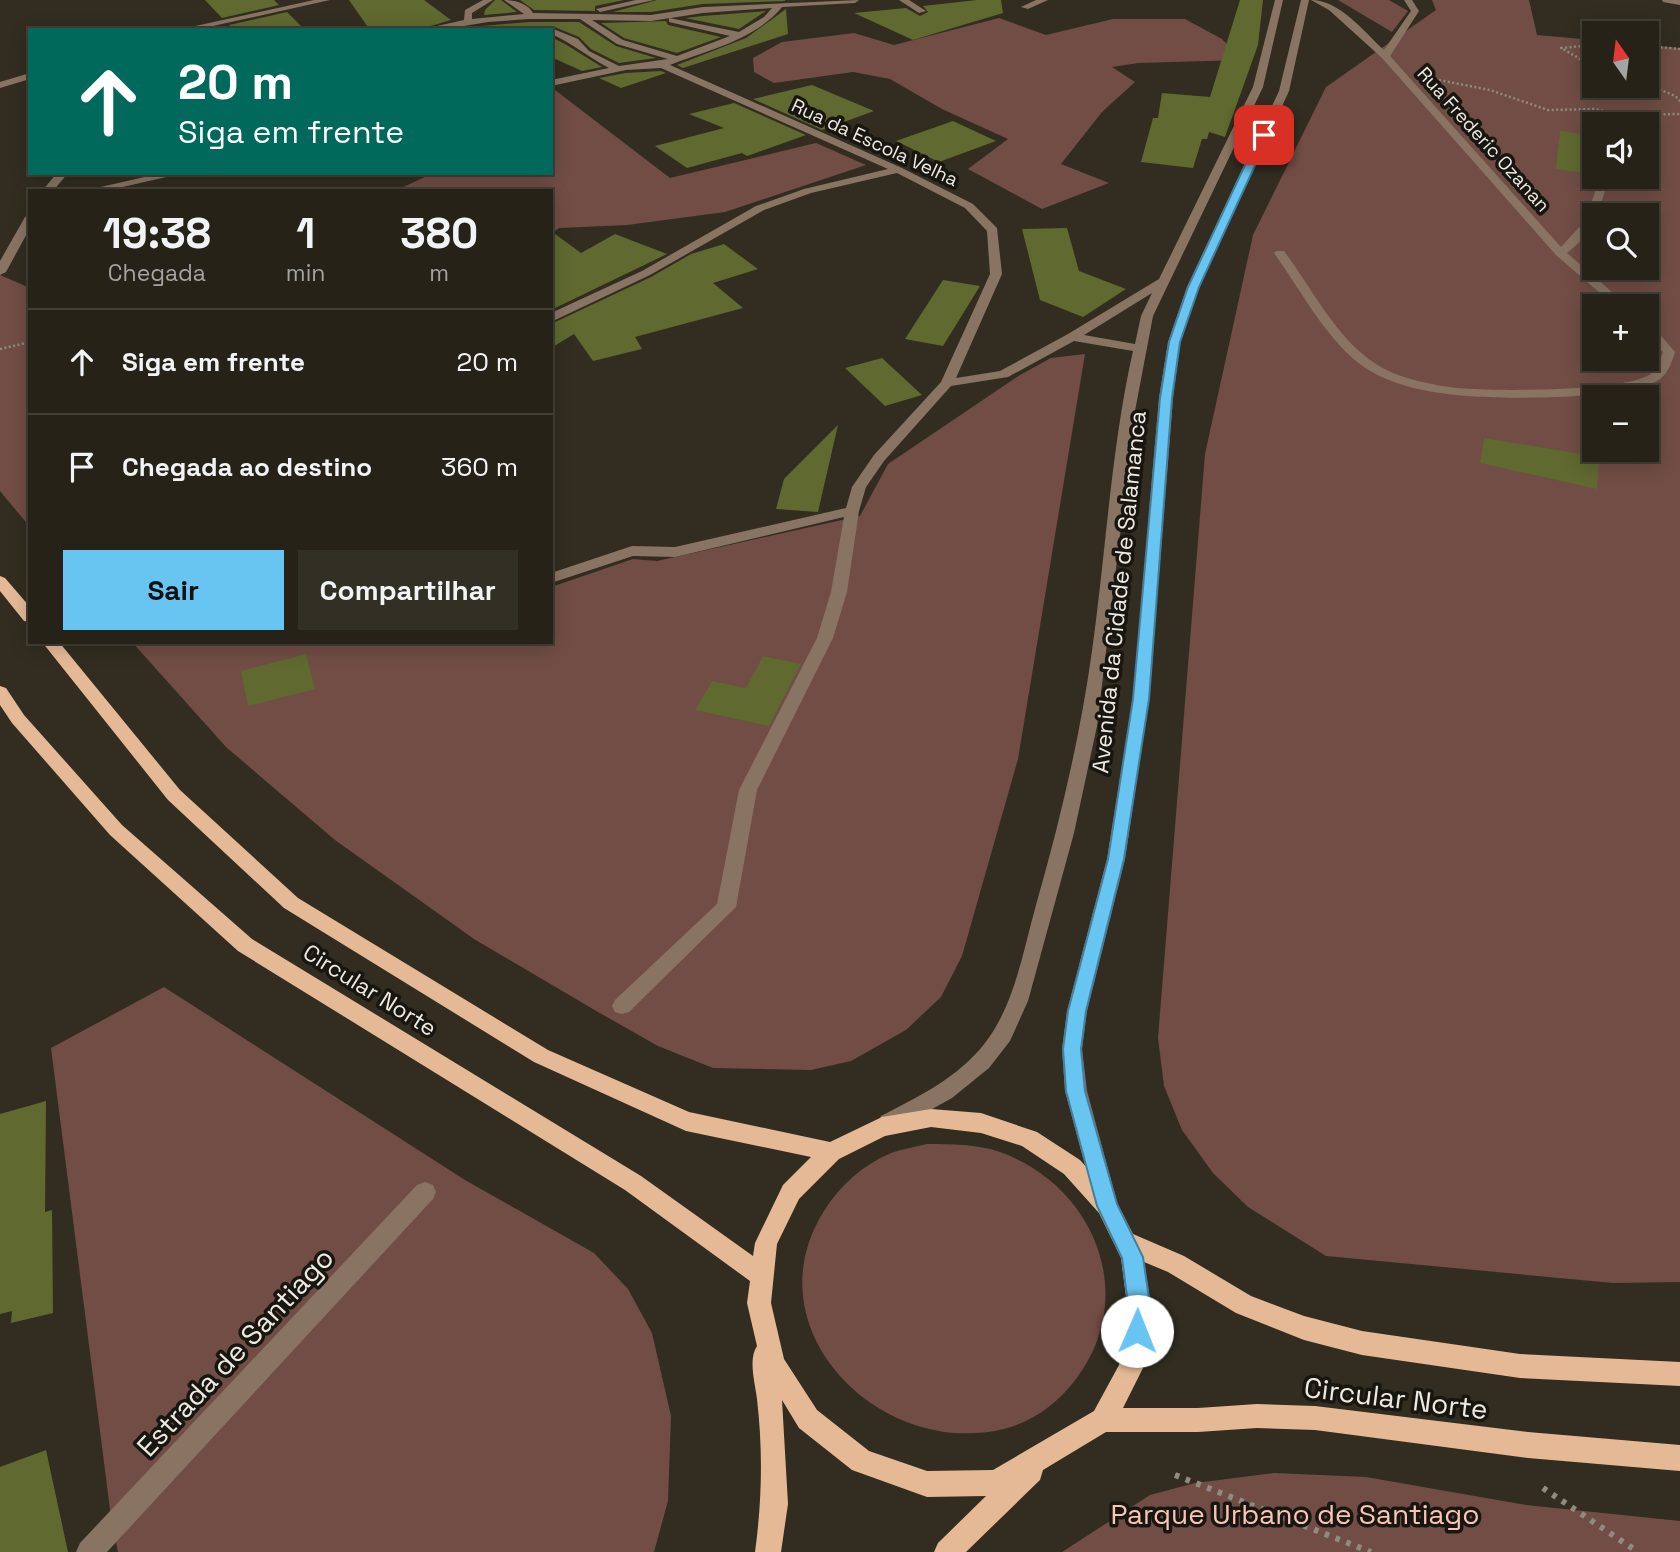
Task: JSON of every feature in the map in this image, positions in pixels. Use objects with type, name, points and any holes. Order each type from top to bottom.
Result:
[{"type":"main road","points":[[0,581],[28,615]]},
{"type":"main road","name":"Circular Norte","points":[[52,644],[174,795],[291,903],[541,1056],[685,1121],[831,1152]]},
{"type":"main road","name":"Circular Norte","points":[[0,692],[18,719],[116,830],[245,945],[499,1103],[633,1182],[762,1276]]},
{"type":"main road","points":[[759,1303],[773,1364],[808,1419],[861,1461],[927,1484],[996,1483],[1103,1420],[1132,1368],[1140,1312],[1132,1257],[1107,1206],[1072,1167],[1030,1139],[981,1122],[931,1118],[882,1127],[831,1152],[791,1192],[766,1243],[759,1303],[771,1414],[775,1504],[768,1552]]},
{"type":"main road","name":"Circular Norte","points":[[1125,1242],[1176,1264],[1244,1305],[1304,1328],[1362,1343],[1520,1366],[1680,1374]]},
{"type":"main road","name":"Circular Norte","points":[[1103,1420],[1198,1420],[1257,1416],[1315,1418],[1528,1445],[1680,1458]]},
{"type":"main road","points":[[947,1552],[1054,1449]]},
{"type":"street","points":[[189,28],[264,10],[326,0]]},
{"type":"street","points":[[468,23],[468,12],[489,0]]},
{"type":"street","points":[[508,0],[528,11],[548,28]]},
{"type":"street","points":[[566,17],[650,0]]},
{"type":"street","points":[[651,18],[703,10],[855,0]]},
{"type":"street","points":[[903,0],[922,11]]},
{"type":"street","points":[[1024,7],[1044,0]]},
{"type":"street","name":"Avenida da Cidade de Salamanca","points":[[882,1127],[943,1094],[992,1051],[1021,995],[1063,841],[1093,699],[1116,498],[1139,348],[1147,316],[1258,87],[1279,0]]},
{"type":"street","name":"Avenida da Cidade de Salamanca","points":[[1107,1206],[1076,1091],[1072,1049],[1077,1011],[1116,859],[1141,699],[1166,398],[1174,342],[1193,287],[1284,91],[1305,0]]},
{"type":"street","name":"Rua Frederic Ozanan","points":[[1315,0],[1332,8],[1385,56],[1560,253],[1608,294]]},
{"type":"street","points":[[1385,56],[1415,11],[1408,0]]},
{"type":"street","points":[[1666,0],[1680,2]]},
{"type":"street","points":[[553,83],[618,69],[662,65],[740,35],[767,19],[778,6]]},
{"type":"street","points":[[436,28],[533,16],[651,18],[690,22],[740,35]]},
{"type":"street","points":[[582,17],[620,42],[676,59]]},
{"type":"street","points":[[553,31],[575,41],[586,53],[618,69]]},
{"type":"street","name":"Rua da Escola Velha","points":[[662,65],[898,170],[969,206],[993,230],[996,274],[947,383]]},
{"type":"street","points":[[0,85],[28,77]]},
{"type":"street","points":[[553,317],[646,273],[760,208],[808,191],[898,170]]},
{"type":"street","points":[[49,189],[61,175]]},
{"type":"street","points":[[114,175],[137,181]]},
{"type":"street","points":[[98,189],[168,175]]},
{"type":"street","points":[[1560,253],[1580,238],[1594,217],[1602,189]]},
{"type":"street","points":[[0,272],[28,221]]},
{"type":"street","points":[[1280,253],[1349,347],[1370,366],[1408,381],[1451,391],[1502,393],[1610,388],[1651,379],[1665,366],[1669,352],[1659,341]]},
{"type":"street","points":[[622,1006],[726,907],[748,790],[825,638],[839,592],[852,511],[859,487],[879,458],[947,383],[1003,374],[1072,337],[1163,281]]},
{"type":"street","points":[[1072,337],[1139,348]]},
{"type":"street","points":[[553,577],[632,551],[675,552],[852,511]]},
{"type":"street","name":"Estrada de Santiago","points":[[89,1552],[425,1192]]},
{"type":"path","points":[[1582,46],[1561,48],[1582,60]]},
{"type":"path","points":[[1659,47],[1680,49]]},
{"type":"path","points":[[1403,76],[1466,84],[1548,110],[1594,109],[1623,115],[1651,116],[1678,114],[1680,111]]},
{"type":"path","points":[[1659,89],[1675,96],[1680,102]]},
{"type":"path","points":[[0,349],[28,342]]},
{"type":"path","points":[[1175,1475],[1371,1552]]},
{"type":"path","points":[[1543,1488],[1638,1552]]},
{"type":"green space","points":[[1338,0],[1389,0],[1408,11],[1392,32]]},
{"type":"green space","points":[[1432,0],[1529,0],[1537,35],[1582,39],[1582,98],[1659,98],[1659,46],[1680,48],[1680,1282],[1613,1283],[1326,1256],[1248,1207],[1213,1173],[1182,1130],[1164,1086],[1158,1038],[1205,454],[1253,235],[1326,87],[1436,10]]},
{"type":"green space","points":[[999,18],[1046,35],[1113,19],[1185,19],[1222,39],[1242,60],[1138,63],[1112,67],[1135,82],[1102,112],[1061,164],[1109,183],[1042,209],[968,169],[1008,139],[942,109],[890,79],[853,72],[774,83],[754,72],[753,58],[782,42],[854,33],[894,45]]},
{"type":"green space","points":[[553,91],[670,178],[816,143],[866,165],[725,212],[627,225],[559,228],[553,232],[553,189],[399,189],[429,175],[553,175]]},
{"type":"green space","points":[[0,275],[28,287],[28,525],[0,491]]},
{"type":"green space","points":[[1085,354],[1018,759],[962,956],[941,997],[906,1030],[851,1061],[811,1070],[713,1068],[658,1046],[598,1012],[474,939],[335,840],[226,747],[134,644],[553,644],[553,586],[633,559],[657,561],[860,516],[888,464],[1020,375],[1051,358]]},
{"type":"green space","points":[[164,987],[465,1180],[594,1253],[628,1289],[652,1333],[671,1416],[668,1501],[654,1552],[118,1552],[111,1517],[51,1048]]},
{"type":"green space","points":[[927,1144],[991,1149],[1033,1168],[1061,1190],[1082,1217],[1097,1247],[1105,1280],[1104,1313],[1095,1347],[1076,1379],[1062,1396],[1035,1416],[1015,1426],[957,1433],[913,1424],[873,1404],[839,1375],[815,1339],[803,1299],[805,1255],[824,1211],[837,1193],[862,1170],[895,1152]]},
{"type":"green space","name":"Parque Urbano de Santiago","points":[[1274,1473],[1366,1477],[1526,1505],[1680,1521],[1680,1552],[1062,1552],[1150,1495],[1195,1483]]},
{"type":"building","points":[[205,0],[274,0],[279,5],[222,18]]},
{"type":"building","points":[[349,0],[424,0],[451,20],[424,28],[369,28]]},
{"type":"building","points":[[495,0],[501,0],[517,12],[484,15],[485,10]]},
{"type":"building","points":[[520,0],[624,0],[595,6],[595,11],[534,10]]},
{"type":"building","points":[[657,0],[785,1],[703,4],[651,12],[613,12]]},
{"type":"building","points":[[1001,0],[1003,13],[913,40],[854,13],[906,8],[920,16],[928,12],[923,6]]},
{"type":"building","points":[[1240,0],[1263,0],[1258,45],[1225,137],[1209,132],[1207,139],[1202,139],[1193,168],[1141,162],[1153,118],[1158,118],[1162,93],[1210,97]]},
{"type":"building","points":[[786,9],[788,34],[683,68],[677,65],[746,38]]},
{"type":"building","points":[[766,11],[739,29],[685,18],[703,16]]},
{"type":"building","points":[[287,12],[303,28],[231,28],[229,25]]},
{"type":"building","points":[[666,21],[668,25],[721,37],[677,53],[624,38],[601,23]]},
{"type":"building","points":[[579,22],[616,46],[656,58],[619,63],[591,49],[579,37],[552,26],[482,26]]},
{"type":"building","points":[[553,38],[602,67],[582,71],[553,58]]},
{"type":"building","points":[[626,73],[666,73],[621,88],[599,78]]},
{"type":"building","points":[[812,85],[874,111],[822,130],[753,99]]},
{"type":"building","points":[[734,103],[806,135],[747,156],[742,153],[687,168],[655,146],[724,128],[689,114]]},
{"type":"building","points":[[953,121],[996,141],[939,162],[896,141]]},
{"type":"building","points":[[1560,131],[1582,134],[1582,172],[1556,169]]},
{"type":"building","points":[[1067,228],[1079,271],[1126,289],[1083,317],[1040,300],[1022,229]]},
{"type":"building","points":[[553,232],[581,253],[615,234],[667,254],[553,309]]},
{"type":"building","points":[[724,244],[758,269],[713,283],[743,308],[635,337],[642,349],[593,361],[574,334],[553,347],[553,323],[651,277],[691,254]]},
{"type":"building","points":[[943,280],[980,286],[943,346],[905,339]]},
{"type":"building","points":[[882,358],[922,395],[885,406],[845,368]]},
{"type":"building","points":[[838,425],[818,512],[776,509],[784,479]]},
{"type":"building","points":[[1484,438],[1582,454],[1582,462],[1599,462],[1597,489],[1480,463]]},
{"type":"building","points":[[306,654],[315,689],[248,706],[241,671]]},
{"type":"building","points":[[763,656],[801,664],[769,726],[695,710],[712,681],[746,688]]},
{"type":"building","points":[[46,1101],[45,1212],[52,1210],[53,1313],[11,1323],[12,1311],[0,1314],[0,1114]]},
{"type":"building","points":[[46,1450],[68,1552],[0,1552],[0,1467]]},
{"type":"route","points":[[1137,1331],[1140,1312],[1132,1257],[1107,1206],[1076,1091],[1072,1049],[1077,1011],[1116,859],[1141,699],[1166,398],[1174,342],[1193,287],[1264,135]]}]
